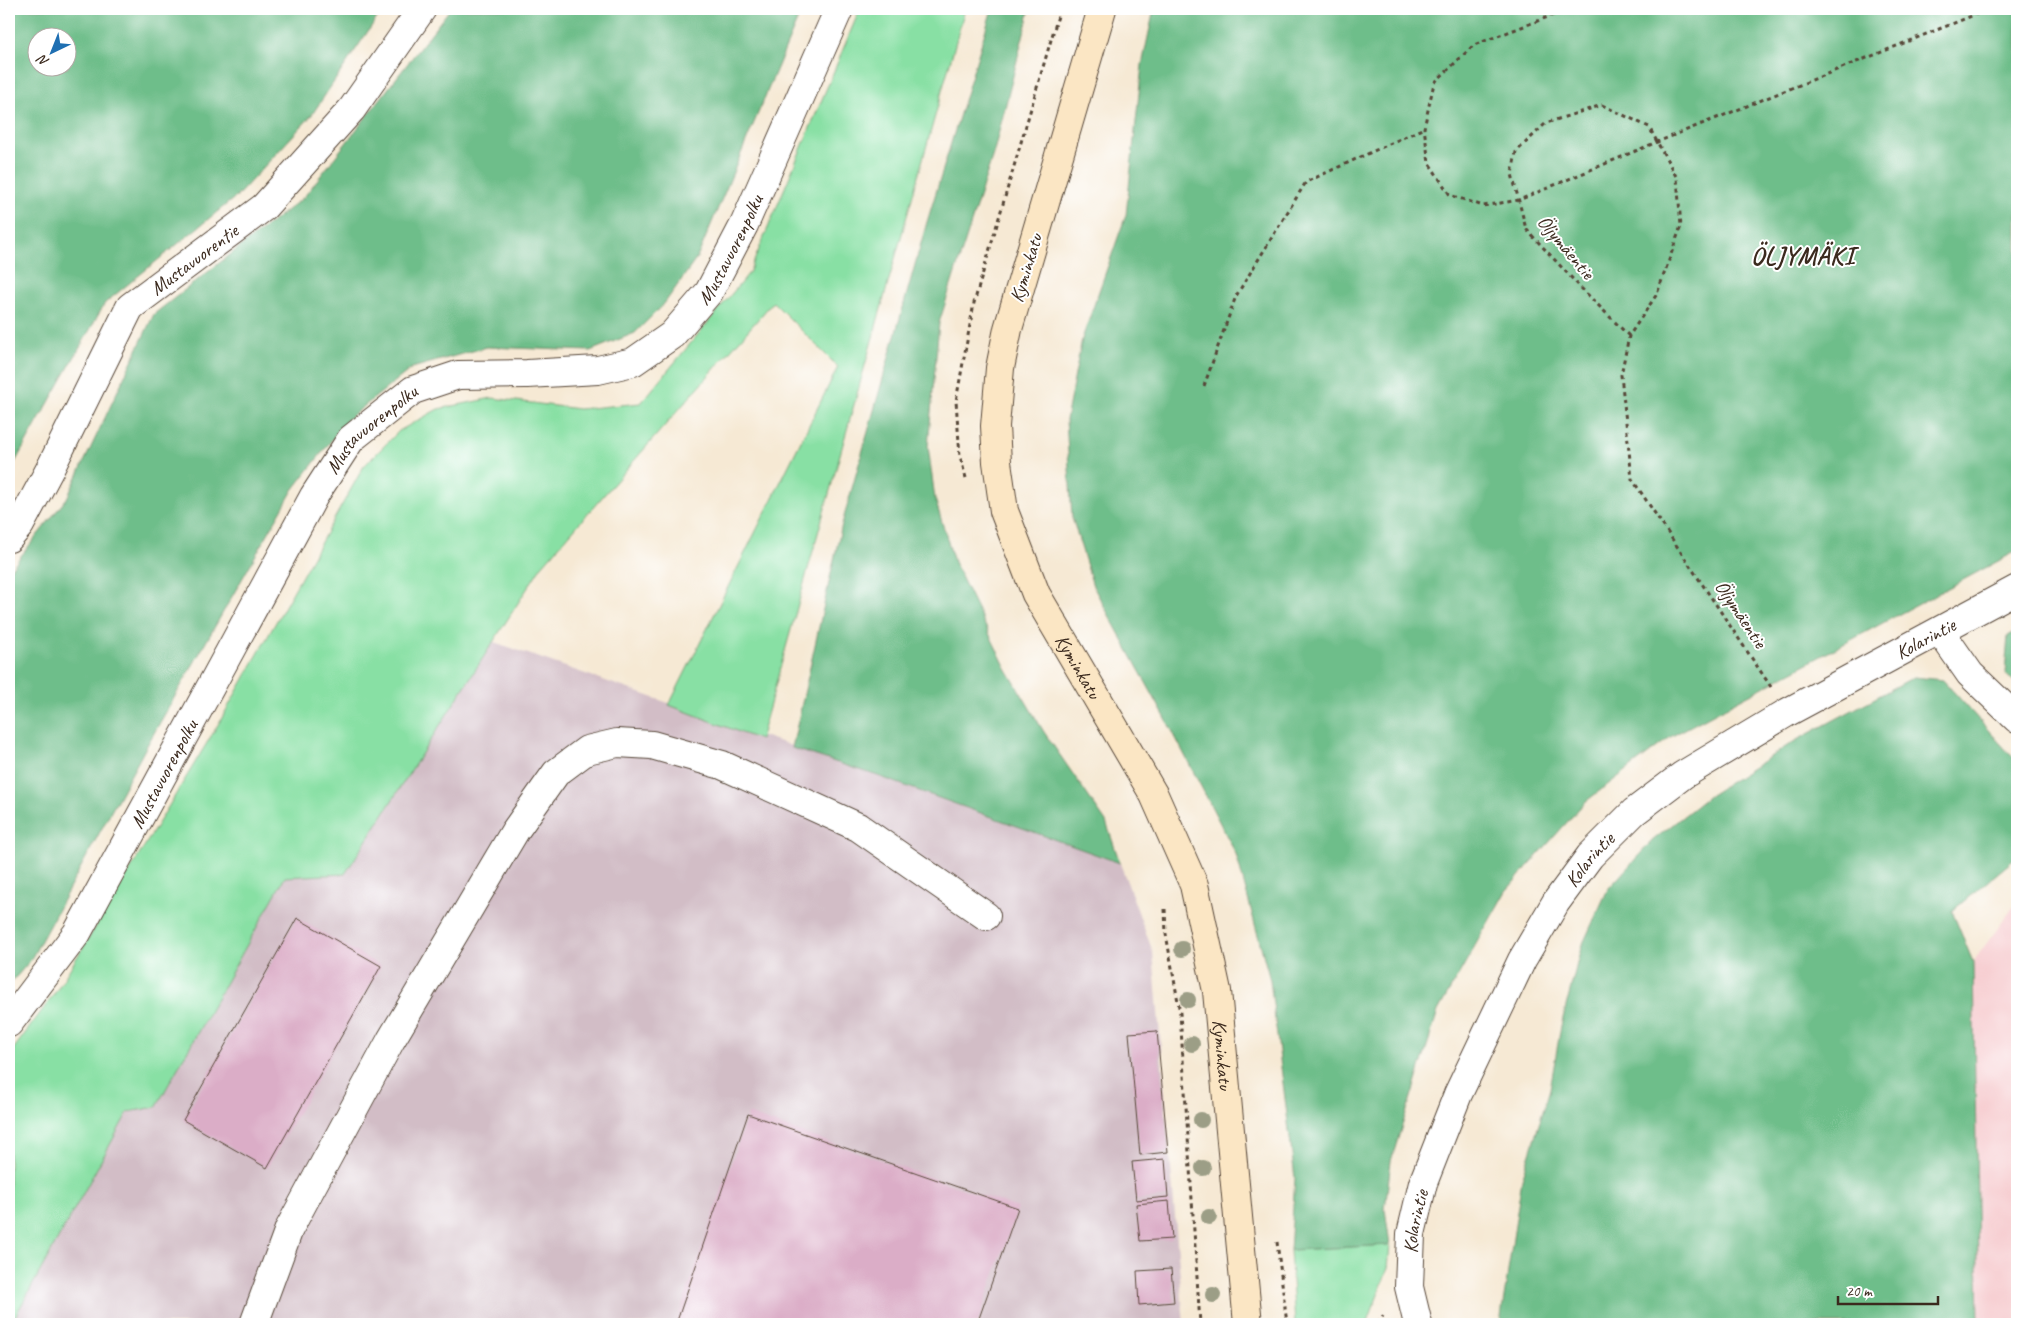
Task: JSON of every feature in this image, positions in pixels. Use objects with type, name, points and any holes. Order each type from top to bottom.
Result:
[{"type":"street","name":"Mustavuorentie","points":[[9,538],[20,525],[52,467],[130,307],[264,208],[352,109],[422,9]]},
{"type":"street","name":"Mustavuorenpolku","points":[[9,1023],[77,933],[314,496],[351,439],[413,390],[458,375],[598,370],[633,362],[672,335],[709,292],[744,225],[839,9]]},
{"type":"street","name":"Kyminkatu","points":[[1102,9],[1008,329],[1000,368],[995,426],[997,462],[1004,511],[1036,594],[1154,795],[1194,885],[1216,991],[1248,1324]]},
{"type":"street","name":"Kolarintie","points":[[1418,1324],[1409,1287],[1411,1234],[1423,1183],[1458,1094],[1522,960],[1556,902],[1590,856],[1634,812],[1683,775],[1788,712],[2017,589]]},
{"type":"street","points":[[1940,631],[1970,674],[2017,719]]},
{"type":"street","points":[[254,1324],[289,1229],[391,1040],[515,832],[556,773],[587,750],[617,743],[652,745],[722,765],[858,827],[986,916]]},
{"type":"path","points":[[1569,9],[1474,45],[1434,83],[1424,128],[1429,164],[1450,195],[1483,206],[1519,200],[1657,142],[1989,9]]},
{"type":"path","name":"Öljymäentie","points":[[1629,336],[1580,288],[1526,229],[1512,174],[1516,152],[1546,123],[1602,105],[1649,127],[1677,178],[1681,226],[1657,294],[1629,336],[1621,375],[1632,479],[1788,712]]},
{"type":"path","points":[[1204,386],[1236,296],[1306,182],[1424,128]]},
{"type":"path","points":[[1277,1242],[1287,1324]]},
{"type":"shaded area","points":[[405,611],[875,775],[1120,863],[1153,952],[1184,1324],[9,1324]]},
{"type":"shaded area","points":[[2017,902],[2017,1324],[1979,1324],[1973,962]]},
{"type":"green space","points":[[9,9],[383,9],[311,116],[238,195],[105,303],[9,473]]},
{"type":"green space","points":[[450,9],[802,9],[697,258],[664,304],[635,333],[590,351],[487,347],[412,368],[348,419],[293,490],[146,747],[30,961],[9,985],[9,571],[67,498],[154,314],[304,197]]},
{"type":"green space","points":[[860,9],[965,9],[760,740],[669,705],[838,367],[773,302],[541,567],[345,874],[285,877],[156,1107],[128,1112],[11,1324],[9,1324],[9,1055],[55,993],[219,723],[364,466],[399,431],[438,409],[492,398],[579,409],[641,403],[749,273]]},
{"type":"green space","points":[[992,9],[1030,9],[994,151],[939,323],[928,446],[935,499],[954,562],[1006,668],[1044,732],[1106,822],[1120,863],[875,775],[792,748],[842,524],[927,222]]},
{"type":"green space","points":[[1154,9],[2017,9],[2017,551],[1672,736],[1585,802],[1506,891],[1438,1011],[1391,1161],[1385,1209],[1390,1245],[1290,1250],[1295,1178],[1270,980],[1236,854],[1167,721],[1093,586],[1072,517],[1066,420],[1082,339],[1126,215],[1142,65]]},
{"type":"green space","points":[[2017,631],[2017,686],[2005,673],[2008,636]]},
{"type":"green space","points":[[1914,677],[1943,680],[2017,762],[2017,857],[1952,911],[1973,962],[1979,1324],[1500,1324],[1522,1179],[1550,1089],[1561,1026],[1581,948],[1608,889],[1652,841],[1710,795],[1795,741]]},
{"type":"green space","points":[[1390,1245],[1388,1268],[1367,1324],[1295,1324],[1290,1250]]},
{"type":"building","points":[[297,918],[381,966],[267,1168],[183,1120]]},
{"type":"building","points":[[1157,1031],[1168,1152],[1140,1155],[1129,1033]]},
{"type":"building","points":[[748,1114],[1018,1208],[977,1324],[676,1324]]},
{"type":"building","points":[[1165,1159],[1168,1197],[1136,1200],[1132,1162]]},
{"type":"building","points":[[1169,1201],[1172,1239],[1140,1241],[1136,1204]]},
{"type":"building","points":[[1171,1269],[1174,1302],[1139,1305],[1137,1271]]},
{"type":"district","name":"ÖLJYMÄKI","points":[[1803,256]]}]
